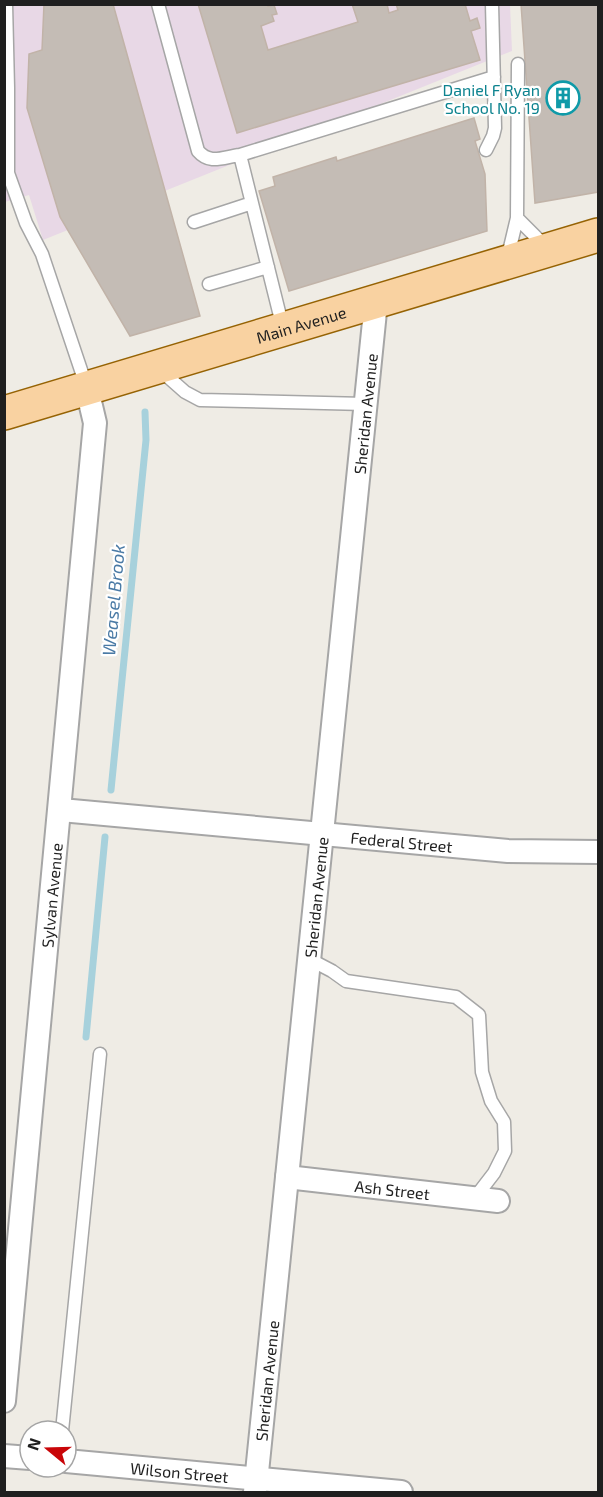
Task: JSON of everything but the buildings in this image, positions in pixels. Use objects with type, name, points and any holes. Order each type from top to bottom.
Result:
[{"type":"main road","name":"Main Avenue","points":[[4,413],[598,235]]},
{"type":"street","name":"Sheridan Avenue","points":[[256,1486],[376,302]]},
{"type":"street","name":"Sylvan Avenue","points":[[4,1401],[61,810],[95,423],[87,389]]},
{"type":"street","name":"Federal Street","points":[[61,810],[322,832],[508,851],[598,852]]},
{"type":"street","name":"Ash Street","points":[[287,1177],[498,1201]]},
{"type":"street","name":"Wilson Street","points":[[78,1463],[256,1486],[401,1492]]},
{"type":"lane","points":[[6,4],[8,173],[26,223],[42,254],[87,389]]},
{"type":"lane","points":[[158,4],[198,151],[203,158],[209,160],[240,155],[494,77]]},
{"type":"lane","points":[[486,150],[490,145],[495,128],[492,4]]},
{"type":"lane","points":[[506,262],[517,218],[518,64]]},
{"type":"lane","points":[[240,155],[283,330]]},
{"type":"lane","points":[[194,222],[252,202]]},
{"type":"lane","points":[[517,218],[549,249]]},
{"type":"lane","points":[[210,284],[268,267]]},
{"type":"lane","points":[[158,368],[185,392],[200,400],[365,404]]},
{"type":"lane","points":[[309,959],[346,981],[456,997],[479,1015],[482,1072],[492,1101],[504,1122],[505,1151],[494,1173],[474,1199]]},
{"type":"lane","points":[[63,1419],[100,1054]]},
{"type":"shaded area","points":[[5,5],[510,5],[512,51],[43,240],[29,195],[5,202]]},
{"type":"waterway","name":"Weasel Brook","points":[[111,790],[146,440],[145,412]]},
{"type":"waterway","name":"Weasel Brook","points":[[86,1037],[105,837]]},
{"type":"place","name":"Daniel F Ryan School No. 19","points":[[563,98]]}]
